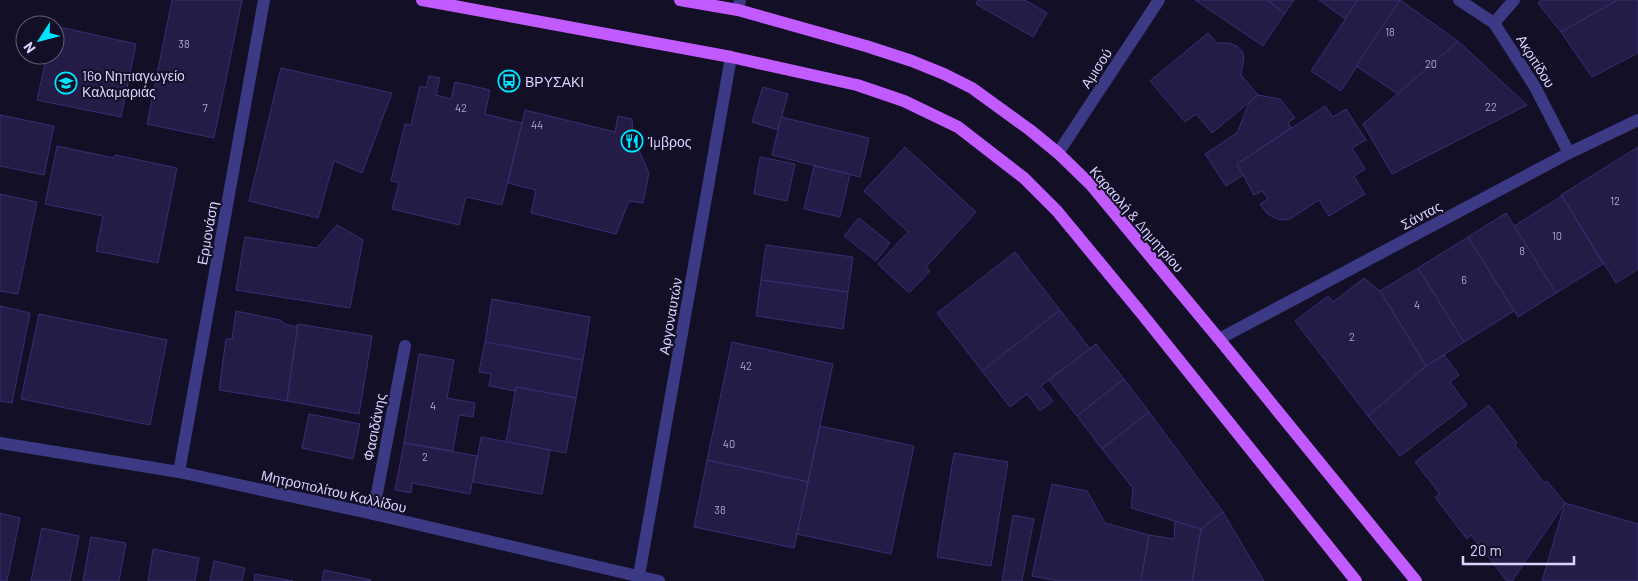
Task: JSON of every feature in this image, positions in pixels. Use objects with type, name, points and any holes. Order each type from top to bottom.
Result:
[{"type":"main road","points":[[422,0],[731,57],[856,85],[904,102],[958,127],[1002,160],[1041,194],[1083,242],[1356,581]]},
{"type":"main road","name":"Καραολή & Δημητρίου","points":[[680,0],[739,5],[912,61],[972,88],[1001,108],[1058,153],[1091,185],[1416,581]]},
{"type":"street","name":"Ερμονάση","points":[[179,472],[264,0]]},
{"type":"street","name":"Αμισού","points":[[1058,153],[1159,0]]},
{"type":"street","name":"Ακριτίδου","points":[[1459,0],[1494,23],[1535,86],[1569,153]]},
{"type":"street","points":[[1494,23],[1514,0]]},
{"type":"street","name":"Αργοναυτών","points":[[638,579],[731,57]]},
{"type":"street","name":"Σάντας","points":[[1219,339],[1569,153],[1638,120]]},
{"type":"street","name":"Φασιδάνης","points":[[373,514],[405,346]]},
{"type":"street","name":"Μητροπολίτου Καλλίδου","points":[[0,443],[179,472],[373,514],[638,579],[659,581]]},
{"type":"building","points":[[172,0],[242,0],[214,138],[147,124]]},
{"type":"building","points":[[978,0],[1025,0],[1047,13],[1033,37],[976,4]]},
{"type":"building","points":[[1195,0],[1267,0],[1285,13],[1263,46]]},
{"type":"building","points":[[1267,0],[1294,0],[1285,13]]},
{"type":"building","points":[[1319,0],[1358,0],[1345,19]]},
{"type":"building","points":[[1358,0],[1400,0],[1341,91],[1311,71]]},
{"type":"building","points":[[1400,0],[1458,41],[1398,94],[1356,66]]},
{"type":"building","points":[[1541,0],[1618,0],[1561,32],[1538,3]]},
{"type":"building","points":[[1618,0],[1638,0],[1638,53],[1592,77],[1561,32]]},
{"type":"building","points":[[65,28],[136,44],[121,117],[37,100],[45,65],[65,65]]},
{"type":"building","points":[[1208,33],[1217,43],[1229,43],[1237,46],[1242,51],[1244,57],[1241,75],[1258,95],[1212,133],[1196,114],[1185,122],[1150,81]]},
{"type":"building","points":[[1458,41],[1527,105],[1392,174],[1363,124]]},
{"type":"building","points":[[281,68],[392,93],[362,173],[334,161],[318,218],[249,201]]},
{"type":"building","points":[[429,76],[440,78],[436,95],[451,99],[455,82],[490,90],[485,114],[522,123],[502,205],[466,197],[459,225],[392,209],[399,183],[391,181],[405,124],[411,125],[420,86],[426,88]]},
{"type":"building","points":[[763,87],[788,94],[778,130],[752,122]]},
{"type":"building","points":[[1258,95],[1280,99],[1295,118],[1288,122],[1291,128],[1237,164],[1243,175],[1226,186],[1205,154],[1237,133],[1249,103]]},
{"type":"building","points":[[1325,106],[1333,117],[1346,109],[1366,140],[1352,148],[1365,169],[1354,176],[1365,194],[1329,216],[1319,200],[1290,219],[1280,220],[1269,215],[1264,210],[1260,204],[1268,199],[1262,191],[1254,195],[1237,164]]},
{"type":"building","points":[[525,110],[615,132],[618,116],[632,119],[633,137],[649,173],[643,203],[629,201],[616,234],[531,213],[536,190],[508,183]]},
{"type":"building","points":[[0,115],[54,126],[44,175],[0,166]]},
{"type":"building","points":[[781,117],[869,138],[860,177],[772,155]]},
{"type":"building","points":[[57,146],[114,158],[115,155],[177,168],[158,263],[96,251],[103,216],[45,204]]},
{"type":"building","points":[[905,147],[976,212],[926,267],[930,271],[909,293],[878,264],[908,232],[864,191]]},
{"type":"building","points":[[1638,147],[1638,269],[1616,283],[1561,195]]},
{"type":"building","points":[[760,157],[795,164],[787,201],[754,194]]},
{"type":"building","points":[[814,166],[850,174],[840,217],[804,209]]},
{"type":"building","points":[[0,194],[37,202],[18,294],[0,291]]},
{"type":"building","points":[[1562,196],[1603,264],[1556,293],[1514,226]]},
{"type":"building","points":[[1506,213],[1556,293],[1518,317],[1468,237]]},
{"type":"building","points":[[859,218],[890,243],[876,261],[844,236]]},
{"type":"building","points":[[337,225],[363,240],[350,308],[236,290],[245,237],[317,248]]},
{"type":"building","points":[[1468,237],[1514,311],[1464,342],[1418,268]]},
{"type":"building","points":[[766,245],[853,257],[848,292],[761,280]]},
{"type":"building","points":[[1015,252],[1060,310],[982,371],[937,313]]},
{"type":"building","points":[[1418,268],[1464,342],[1426,366],[1380,291]]},
{"type":"building","points":[[1364,278],[1380,291],[1426,366],[1368,416],[1295,321],[1328,296],[1333,302]]},
{"type":"building","points":[[761,280],[848,292],[843,329],[756,316]]},
{"type":"building","points":[[492,299],[590,317],[583,360],[485,342]]},
{"type":"building","points":[[0,306],[30,313],[12,403],[0,401]]},
{"type":"building","points":[[1060,310],[1090,349],[1041,386],[1053,401],[1040,411],[1027,394],[1010,407],[982,371]]},
{"type":"building","points":[[236,311],[280,320],[285,324],[296,327],[298,324],[287,401],[219,390],[226,339],[232,339]]},
{"type":"building","points":[[39,314],[167,340],[150,425],[21,399]]},
{"type":"building","points":[[298,324],[372,336],[359,414],[287,401]]},
{"type":"building","points":[[485,342],[583,360],[576,398],[516,387],[515,391],[489,386],[491,374],[479,372]]},
{"type":"building","points":[[732,342],[833,364],[808,482],[707,460]]},
{"type":"building","points":[[1096,344],[1124,379],[1077,416],[1049,380]]},
{"type":"building","points":[[419,354],[454,360],[447,398],[475,403],[473,417],[459,415],[453,451],[404,443]]},
{"type":"building","points":[[1444,355],[1459,375],[1450,382],[1467,405],[1400,456],[1368,416],[1426,366]]},
{"type":"building","points":[[1124,379],[1149,412],[1102,449],[1077,416]]},
{"type":"building","points":[[516,387],[576,398],[566,453],[506,442]]},
{"type":"building","points":[[1489,405],[1517,443],[1515,445],[1544,483],[1547,481],[1565,503],[1512,581],[1507,581],[1471,535],[1467,539],[1435,497],[1440,494],[1415,462]]},
{"type":"building","points":[[1149,412],[1223,512],[1201,529],[1131,508],[1133,488],[1102,449]]},
{"type":"building","points":[[309,414],[360,424],[353,459],[302,448]]},
{"type":"building","points":[[820,426],[914,446],[891,554],[797,534]]},
{"type":"building","points":[[481,437],[550,450],[542,494],[473,482]]},
{"type":"building","points":[[404,443],[477,456],[470,494],[412,483],[411,493],[395,490]]},
{"type":"building","points":[[954,453],[1008,462],[991,566],[937,557]]},
{"type":"building","points":[[707,460],[808,482],[794,548],[694,527]]},
{"type":"building","points":[[1052,484],[1087,491],[1105,523],[1149,535],[1141,581],[1058,581],[1032,576]]},
{"type":"building","points":[[1565,503],[1638,524],[1638,581],[1542,581]]},
{"type":"building","points":[[1223,512],[1264,581],[1192,581],[1201,529]]},
{"type":"building","points":[[0,513],[20,518],[7,581],[0,581]]},
{"type":"building","points":[[1013,515],[1034,519],[1022,581],[1002,581]]},
{"type":"building","points":[[1175,521],[1201,529],[1192,581],[1141,581],[1149,535],[1174,539]]},
{"type":"building","points":[[42,528],[79,536],[70,581],[31,581]]},
{"type":"building","points":[[91,537],[126,543],[119,581],[83,581]]},
{"type":"building","points":[[153,549],[199,558],[195,581],[148,581]]},
{"type":"building","points":[[214,561],[245,568],[242,581],[210,581]]},
{"type":"building","points":[[324,570],[371,580],[322,581]]},
{"type":"building","points":[[255,574],[293,581],[254,581]]},
{"type":"place","name":"ΒΡΥΣΑΚΙ","points":[[509,81]]},
{"type":"place","name":"16ο Νηπιαγωγείο Καλαμαριάς","points":[[66,83]]},
{"type":"place","name":"Ίμβρος","points":[[632,141]]}]
